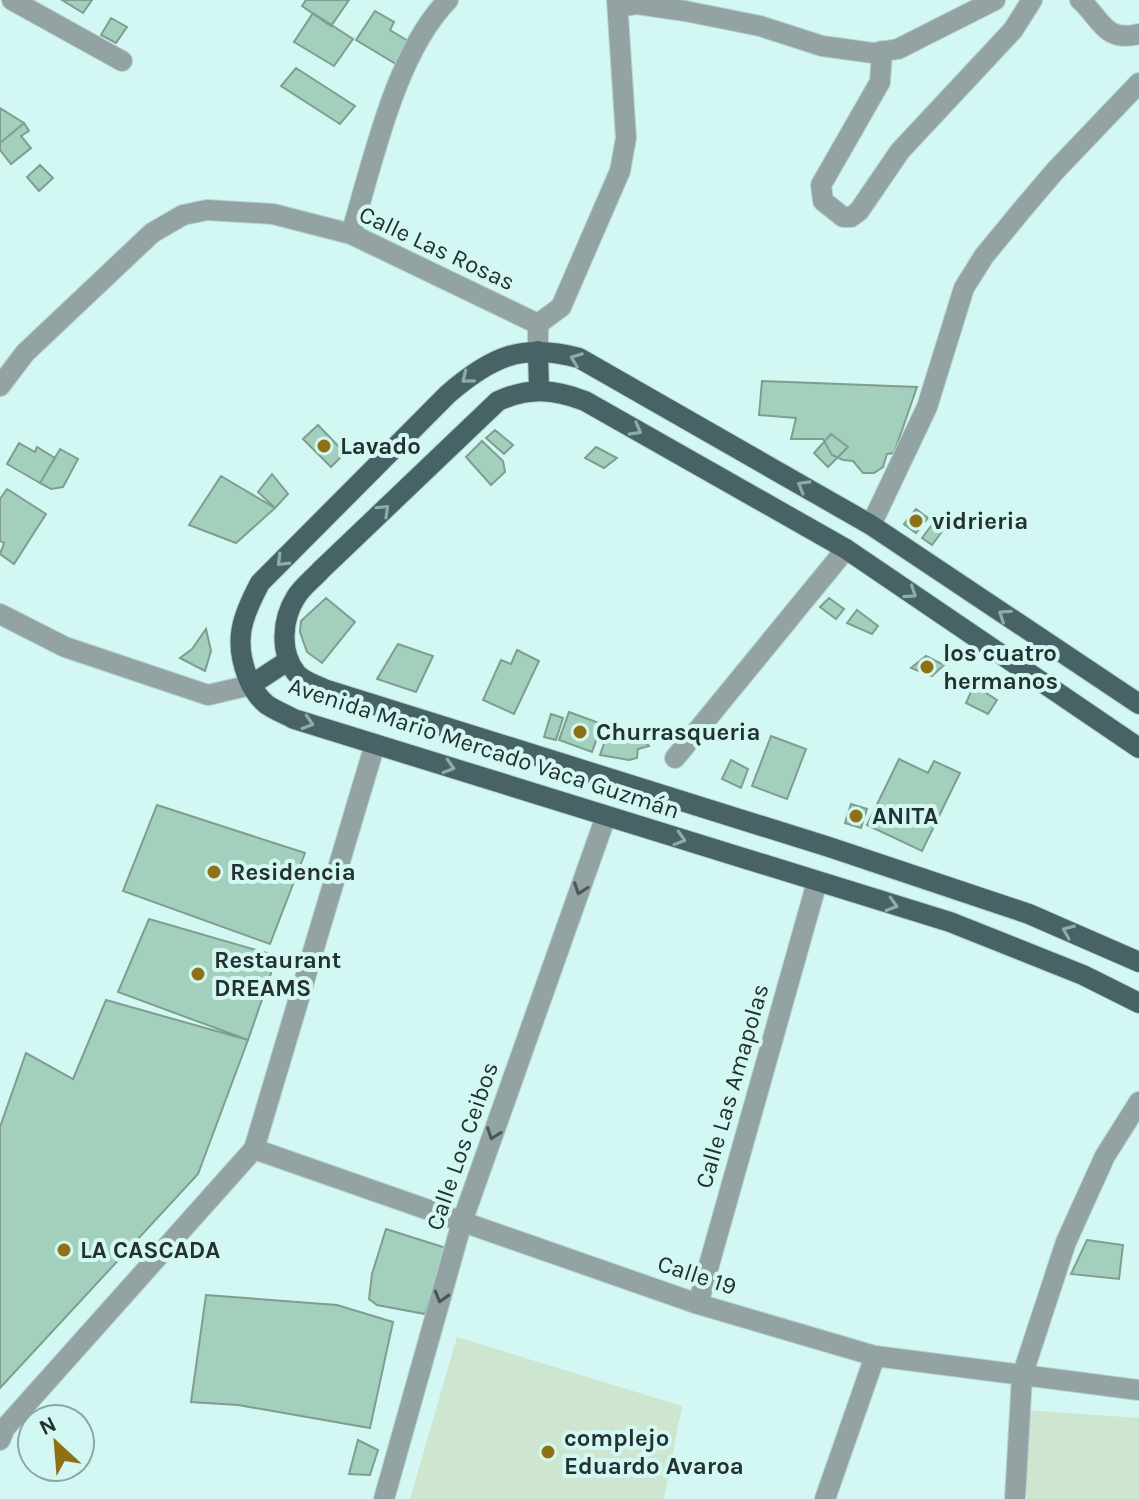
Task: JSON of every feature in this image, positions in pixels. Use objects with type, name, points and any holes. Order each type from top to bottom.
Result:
[{"type":"main road","points":[[538,351],[539,390]]},
{"type":"main road","points":[[289,660],[251,685],[241,660],[240,633],[245,613],[260,583],[473,372],[497,359],[538,351],[579,358],[871,525],[1139,704]]},
{"type":"main road","name":"Avenida Mario Mercado Vaca Guzmán","points":[[1139,748],[846,549],[585,401],[564,393],[539,390],[518,392],[498,401],[296,596],[285,621],[284,640],[289,660],[298,676],[324,689],[829,847],[1029,914],[1139,962]]},
{"type":"main road","points":[[846,549],[871,525]]},
{"type":"main road","name":"Avenida Mario Mercado Vaca Guzmán","points":[[251,685],[269,706],[294,719],[950,922],[1083,975],[1139,1003]]},
{"type":"main road","points":[[817,882],[829,847]]},
{"type":"street","points":[[12,0],[122,61]]},
{"type":"street","points":[[351,234],[392,99],[416,46],[438,10],[448,0]]},
{"type":"street","points":[[538,351],[538,324],[561,307],[620,171],[626,138],[617,4],[685,11],[760,26],[822,46],[850,51],[882,51],[898,49],[995,0]]},
{"type":"street","points":[[882,51],[880,82],[821,185],[823,201],[843,217],[851,217],[859,211],[900,151],[1013,30],[1032,0]]},
{"type":"street","points":[[1080,0],[1098,23],[1115,35],[1139,34]]},
{"type":"street","points":[[871,525],[927,407],[964,288],[984,256],[1055,171],[1139,83]]},
{"type":"street","name":"Calle Las Rosas","points":[[0,386],[25,353],[152,233],[183,215],[207,210],[273,214],[351,234],[538,324]]},
{"type":"street","points":[[675,758],[846,549]]},
{"type":"street","points":[[0,614],[65,647],[208,695],[251,685]]},
{"type":"street","points":[[0,1440],[5,1428],[254,1149],[375,744]]},
{"type":"street","name":"Calle Los Ceibos","points":[[384,1499],[462,1222],[606,816]]},
{"type":"street","name":"Calle Las Amapolas","points":[[698,1304],[817,882]]},
{"type":"street","points":[[1015,1499],[1022,1376],[1066,1242],[1105,1156],[1139,1102]]},
{"type":"street","name":"Calle 19","points":[[254,1149],[698,1304],[875,1356],[1139,1390]]},
{"type":"street","points":[[825,1499],[875,1356]]},
{"type":"green space","name":"complejo Eduardo Avaroa","points":[[457,1337],[682,1406],[664,1499],[410,1499]]},
{"type":"green space","points":[[1024,1410],[1139,1418],[1139,1499],[1027,1499]]},
{"type":"building","points":[[62,0],[92,0],[83,13]]},
{"type":"building","points":[[306,0],[349,0],[331,26],[302,6]]},
{"type":"building","points":[[375,11],[394,22],[390,30],[411,43],[401,67],[356,40]]},
{"type":"building","points":[[313,13],[353,39],[334,66],[294,42]]},
{"type":"building","points":[[111,18],[127,27],[116,43],[101,35]]},
{"type":"building","points":[[296,68],[355,106],[340,124],[281,86]]},
{"type":"building","points":[[0,108],[24,123],[0,143]]},
{"type":"building","points":[[24,123],[29,131],[21,136],[31,148],[11,164],[0,150],[0,143]]},
{"type":"building","points":[[40,165],[53,178],[39,191],[27,177]]},
{"type":"building","points":[[762,381],[917,387],[894,453],[887,454],[883,467],[874,473],[863,473],[853,461],[832,455],[823,439],[791,439],[796,418],[759,415]]},
{"type":"building","name":"Lavado","points":[[318,425],[345,453],[331,467],[303,439]]},
{"type":"building","points":[[495,430],[513,445],[504,454],[486,438]]},
{"type":"building","points":[[831,434],[848,447],[828,467],[814,453]]},
{"type":"building","points":[[482,441],[503,461],[505,472],[491,485],[466,457]]},
{"type":"building","points":[[19,443],[35,452],[37,447],[55,458],[40,483],[7,464]]},
{"type":"building","points":[[596,447],[617,458],[604,468],[585,458]]},
{"type":"building","points":[[60,449],[78,459],[63,487],[51,489],[40,483]]},
{"type":"building","points":[[272,474],[288,494],[275,508],[258,492]]},
{"type":"building","points":[[221,476],[275,508],[236,543],[189,525]]},
{"type":"building","points":[[7,489],[46,514],[14,564],[0,554],[4,543],[0,541],[0,499]]},
{"type":"building","name":"vidrieria","points":[[916,509],[928,518],[916,533],[904,524]]},
{"type":"building","points":[[934,522],[944,529],[932,545],[922,538]]},
{"type":"building","points":[[326,598],[355,622],[322,663],[307,652],[300,632],[301,621]]},
{"type":"building","points":[[829,598],[844,609],[836,619],[820,607]]},
{"type":"building","points":[[857,610],[878,626],[872,634],[847,623]]},
{"type":"building","points":[[206,629],[211,651],[205,671],[180,658],[192,649]]},
{"type":"building","points":[[398,644],[433,656],[416,692],[377,679]]},
{"type":"building","points":[[517,650],[539,661],[514,714],[483,700],[501,660],[511,664]]},
{"type":"building","name":"los cuatro hermanos","points":[[926,656],[944,665],[932,676],[911,668]]},
{"type":"building","points":[[974,685],[997,700],[988,714],[966,703]]},
{"type":"building","name":"Churrasqueria","points":[[569,712],[602,724],[592,752],[559,740]]},
{"type":"building","points":[[551,714],[563,718],[556,740],[544,737]]},
{"type":"building","points":[[610,726],[636,730],[649,746],[638,749],[637,758],[629,760],[600,755]]},
{"type":"building","points":[[771,736],[806,749],[787,799],[752,786]]},
{"type":"building","points":[[899,759],[928,773],[934,761],[960,773],[922,851],[867,825]]},
{"type":"building","points":[[731,760],[748,769],[741,788],[722,779]]},
{"type":"building","name":"ANITA","points":[[851,804],[867,809],[861,828],[845,823]]},
{"type":"building","name":"Residencia","points":[[157,805],[305,853],[270,944],[123,891]]},
{"type":"building","name":"Restaurant DREAMS","points":[[149,919],[277,956],[248,1040],[118,992]]},
{"type":"building","name":"LA CASCADA","points":[[106,1000],[248,1040],[198,1174],[0,1388],[0,1127],[26,1053],[73,1079]]},
{"type":"building","points":[[386,1229],[446,1248],[425,1314],[377,1305],[369,1299],[372,1274]]},
{"type":"building","points":[[1087,1240],[1123,1245],[1119,1279],[1071,1274]]},
{"type":"building","points":[[206,1295],[337,1305],[393,1322],[370,1428],[238,1405],[191,1402]]},
{"type":"building","points":[[358,1440],[378,1450],[370,1475],[349,1474]]},
{"type":"place","name":"Lavado","points":[[324,446]]},
{"type":"place","name":"vidrieria","points":[[916,521]]},
{"type":"place","name":"los cuatro hermanos","points":[[927,667]]},
{"type":"place","name":"Churrasqueria","points":[[580,732]]},
{"type":"place","name":"ANITA","points":[[856,816]]},
{"type":"place","name":"Residencia","points":[[214,872]]},
{"type":"place","name":"Restaurant DREAMS","points":[[198,974]]},
{"type":"place","name":"LA CASCADA","points":[[64,1250]]},
{"type":"place","name":"complejo Eduardo Avaroa","points":[[548,1452]]}]
